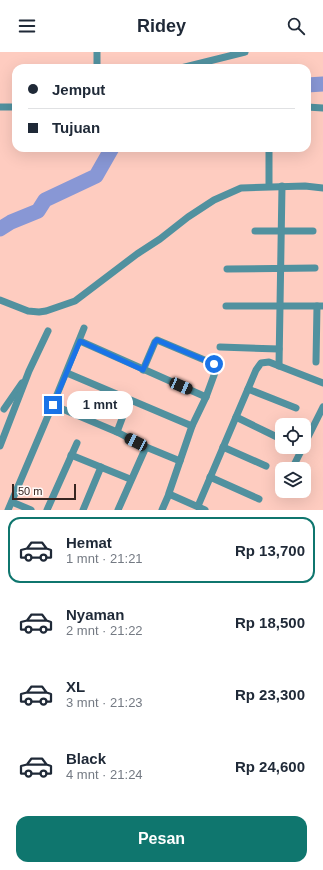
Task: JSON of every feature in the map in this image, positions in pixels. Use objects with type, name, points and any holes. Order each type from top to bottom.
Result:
[{"type":"street","points":[[97,52],[97,64]]},
{"type":"street","points":[[197,64],[245,52]]},
{"type":"street","points":[[0,107],[12,107]]},
{"type":"street","points":[[311,107],[323,108]]},
{"type":"street","points":[[268,186],[269,152]]},
{"type":"street","points":[[0,300],[28,311],[39,312],[75,301],[188,217],[214,200],[241,188],[268,186],[323,188]]},
{"type":"street","points":[[279,366],[280,231],[282,186]]},
{"type":"street","points":[[255,231],[313,231]]},
{"type":"street","points":[[227,269],[315,268]]},
{"type":"street","points":[[226,306],[320,306],[316,362]]},
{"type":"street","points":[[8,510],[67,373],[84,328]]},
{"type":"street","points":[[0,446],[29,371],[48,331]]},
{"type":"street","points":[[143,370],[155,342],[160,340],[215,365],[217,370],[192,426],[162,510]]},
{"type":"street","points":[[80,341],[143,370],[206,396]]},
{"type":"street","points":[[220,347],[279,349]]},
{"type":"street","points":[[198,506],[256,370],[263,362],[279,366],[323,383]]},
{"type":"street","points":[[13,414],[2,408],[29,371]]},
{"type":"street","points":[[67,373],[192,426]]},
{"type":"street","points":[[248,389],[296,408]]},
{"type":"street","points":[[117,432],[129,400]]},
{"type":"street","points":[[53,405],[180,461]]},
{"type":"street","points":[[311,430],[323,407]]},
{"type":"street","points":[[236,417],[275,436]]},
{"type":"street","points":[[47,510],[77,443]]},
{"type":"street","points":[[118,510],[130,479],[146,447]]},
{"type":"street","points":[[223,447],[266,466]]},
{"type":"street","points":[[71,455],[130,479]]},
{"type":"street","points":[[83,510],[101,467]]},
{"type":"street","points":[[210,477],[259,499]]},
{"type":"street","points":[[168,494],[205,510]]},
{"type":"street","points":[[12,502],[31,510]]},
{"type":"waterway","points":[[311,85],[323,84]]},
{"type":"waterway","points":[[0,229],[11,222],[38,211],[45,200],[96,176],[110,152]]},
{"type":"route","points":[[53,405],[80,341],[143,370],[157,340],[214,364]]}]
